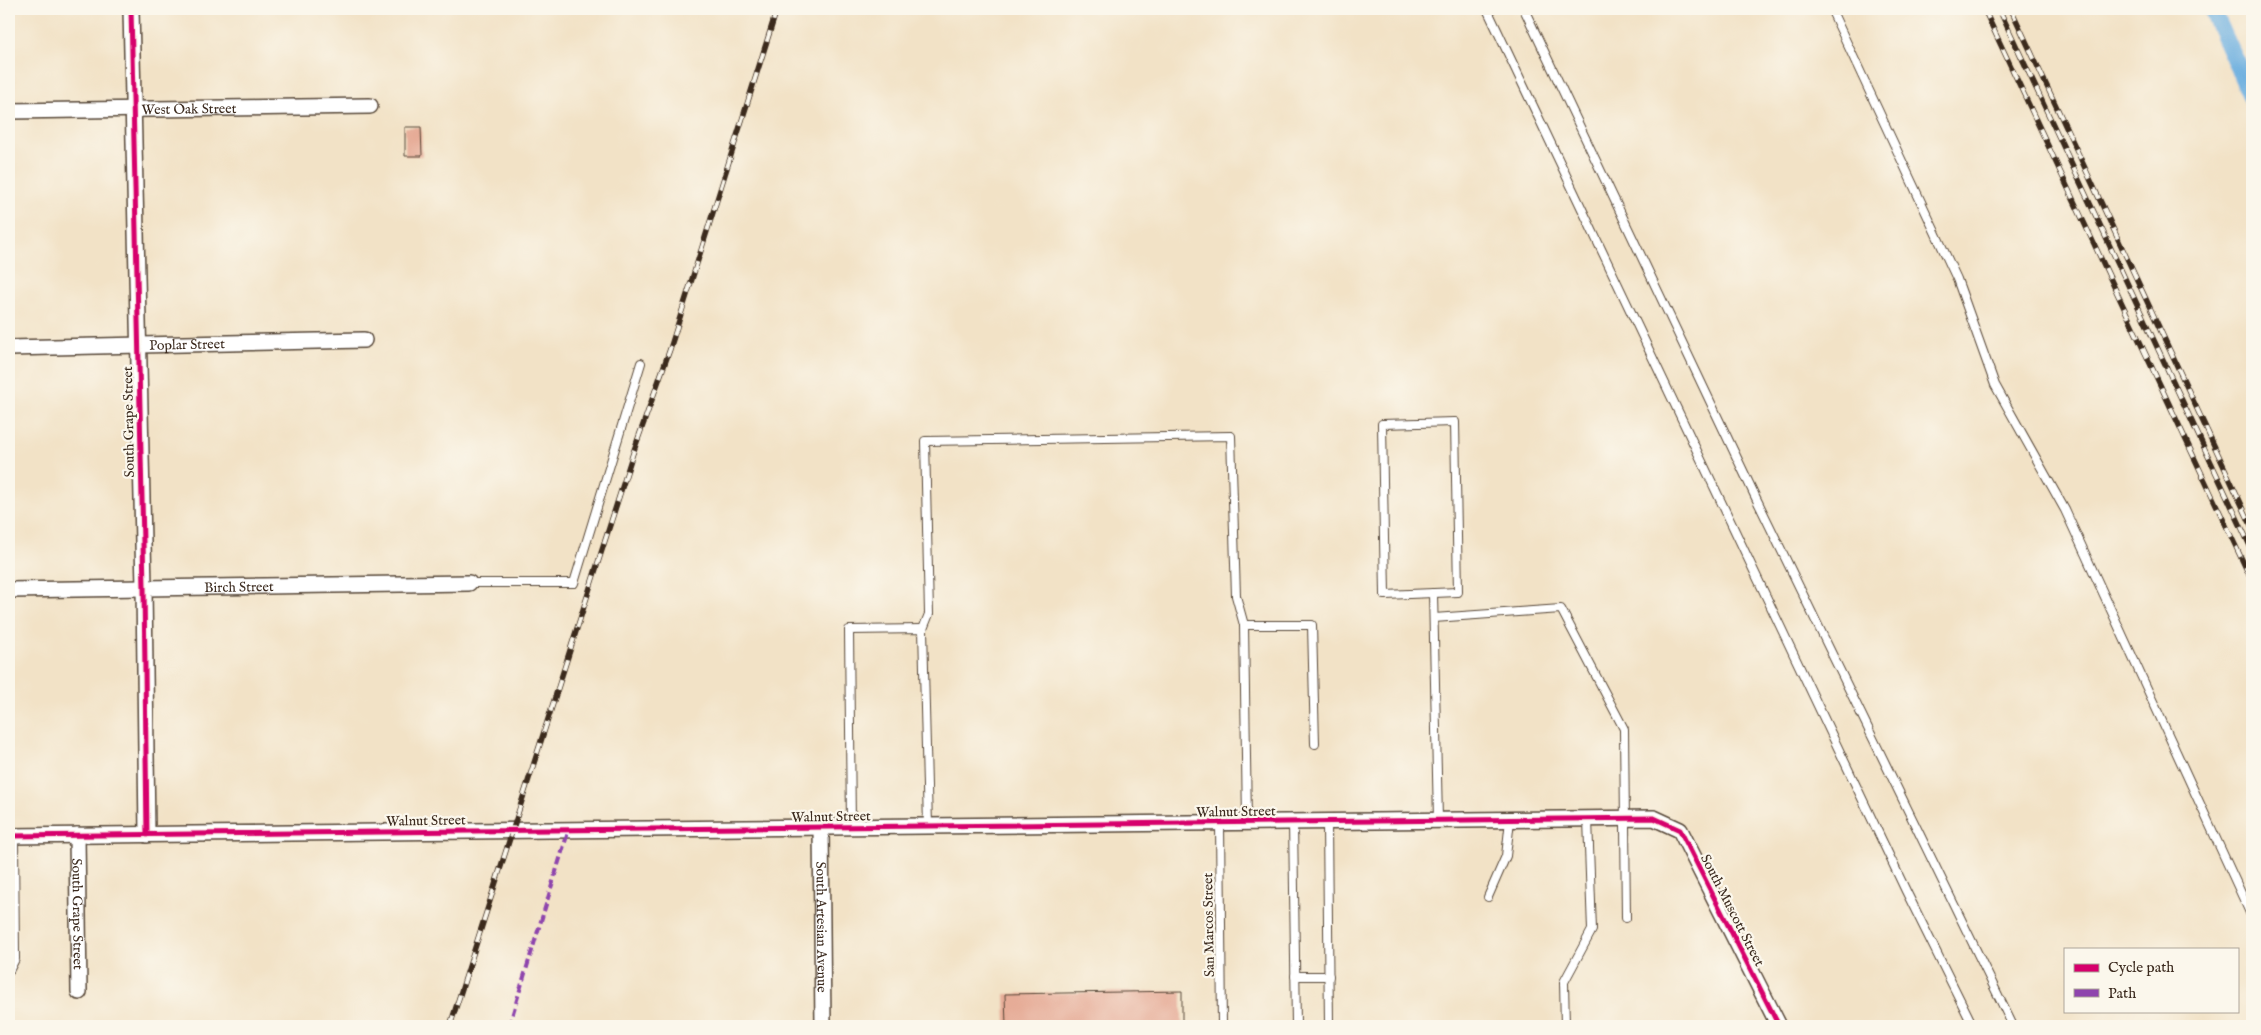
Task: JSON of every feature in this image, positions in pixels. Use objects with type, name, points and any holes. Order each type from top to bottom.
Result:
[{"type":"street","name":"South Grape Street","points":[[131,9],[144,588],[147,835]]},
{"type":"street","name":"West Oak Street","points":[[9,111],[370,106]]},
{"type":"street","name":"Poplar Street","points":[[9,348],[364,340]]},
{"type":"street","name":"Birch Street","points":[[9,590],[468,583]]},
{"type":"street","name":"Walnut Street","points":[[11,836],[1654,818]]},
{"type":"street","name":"South Muscott Street","points":[[1654,818],[1680,830],[1779,1026]]},
{"type":"street","name":"South Artesian Avenue","points":[[821,827],[823,1026]]},
{"type":"street","name":"South Grape Street","points":[[77,835],[79,992]]},
{"type":"lane","points":[[1487,9],[1897,873],[1973,1026]]},
{"type":"lane","points":[[1524,9],[1758,503],[2013,1026]]},
{"type":"lane","points":[[1831,9],[1957,279],[1995,385],[2065,510],[2252,917]]},
{"type":"lane","points":[[468,583],[574,583],[641,363]]},
{"type":"lane","points":[[1455,422],[1458,592],[1433,593],[1385,595],[1382,424],[1455,422]]},
{"type":"lane","points":[[928,826],[923,629],[929,614],[925,441],[1231,436],[1236,596],[1244,625],[1247,822]]},
{"type":"lane","points":[[1433,593],[1438,820]]},
{"type":"lane","points":[[1434,618],[1562,609],[1624,729],[1626,918]]},
{"type":"lane","points":[[1244,625],[1312,625],[1315,744]]},
{"type":"lane","points":[[851,827],[849,630],[923,629]]},
{"type":"lane","points":[[1565,1026],[1564,982],[1592,930],[1588,819]]},
{"type":"lane","points":[[1488,897],[1506,856],[1510,820]]},
{"type":"lane","points":[[1293,822],[1296,1026]]},
{"type":"lane","points":[[1326,822],[1329,1026]]},
{"type":"lane","name":"San Marcos Street","points":[[1220,823],[1222,1026]]},
{"type":"lane","points":[[9,972],[15,959],[11,836]]},
{"type":"lane","points":[[1295,976],[1328,976]]},
{"type":"building","points":[[405,127],[421,127],[422,156],[405,156]]},
{"type":"building","points":[[1182,991],[1182,1026],[1006,1026],[1005,994]]},
{"type":"waterway","points":[[2212,9],[2252,98]]},
{"type":"railway","points":[[450,1026],[633,453],[670,349],[777,9]]},
{"type":"railway","points":[[1984,9],[2252,581]]},
{"type":"railway","points":[[1999,9],[2252,550]]},
{"type":"railway","points":[[2011,9],[2252,527]]},
{"type":"marked path","points":[[509,1026],[569,829]]},
{"type":"cycle path","points":[[131,9],[144,587],[147,835]]},
{"type":"cycle path","points":[[9,836],[1654,818],[1680,830],[1779,1026]]}]
